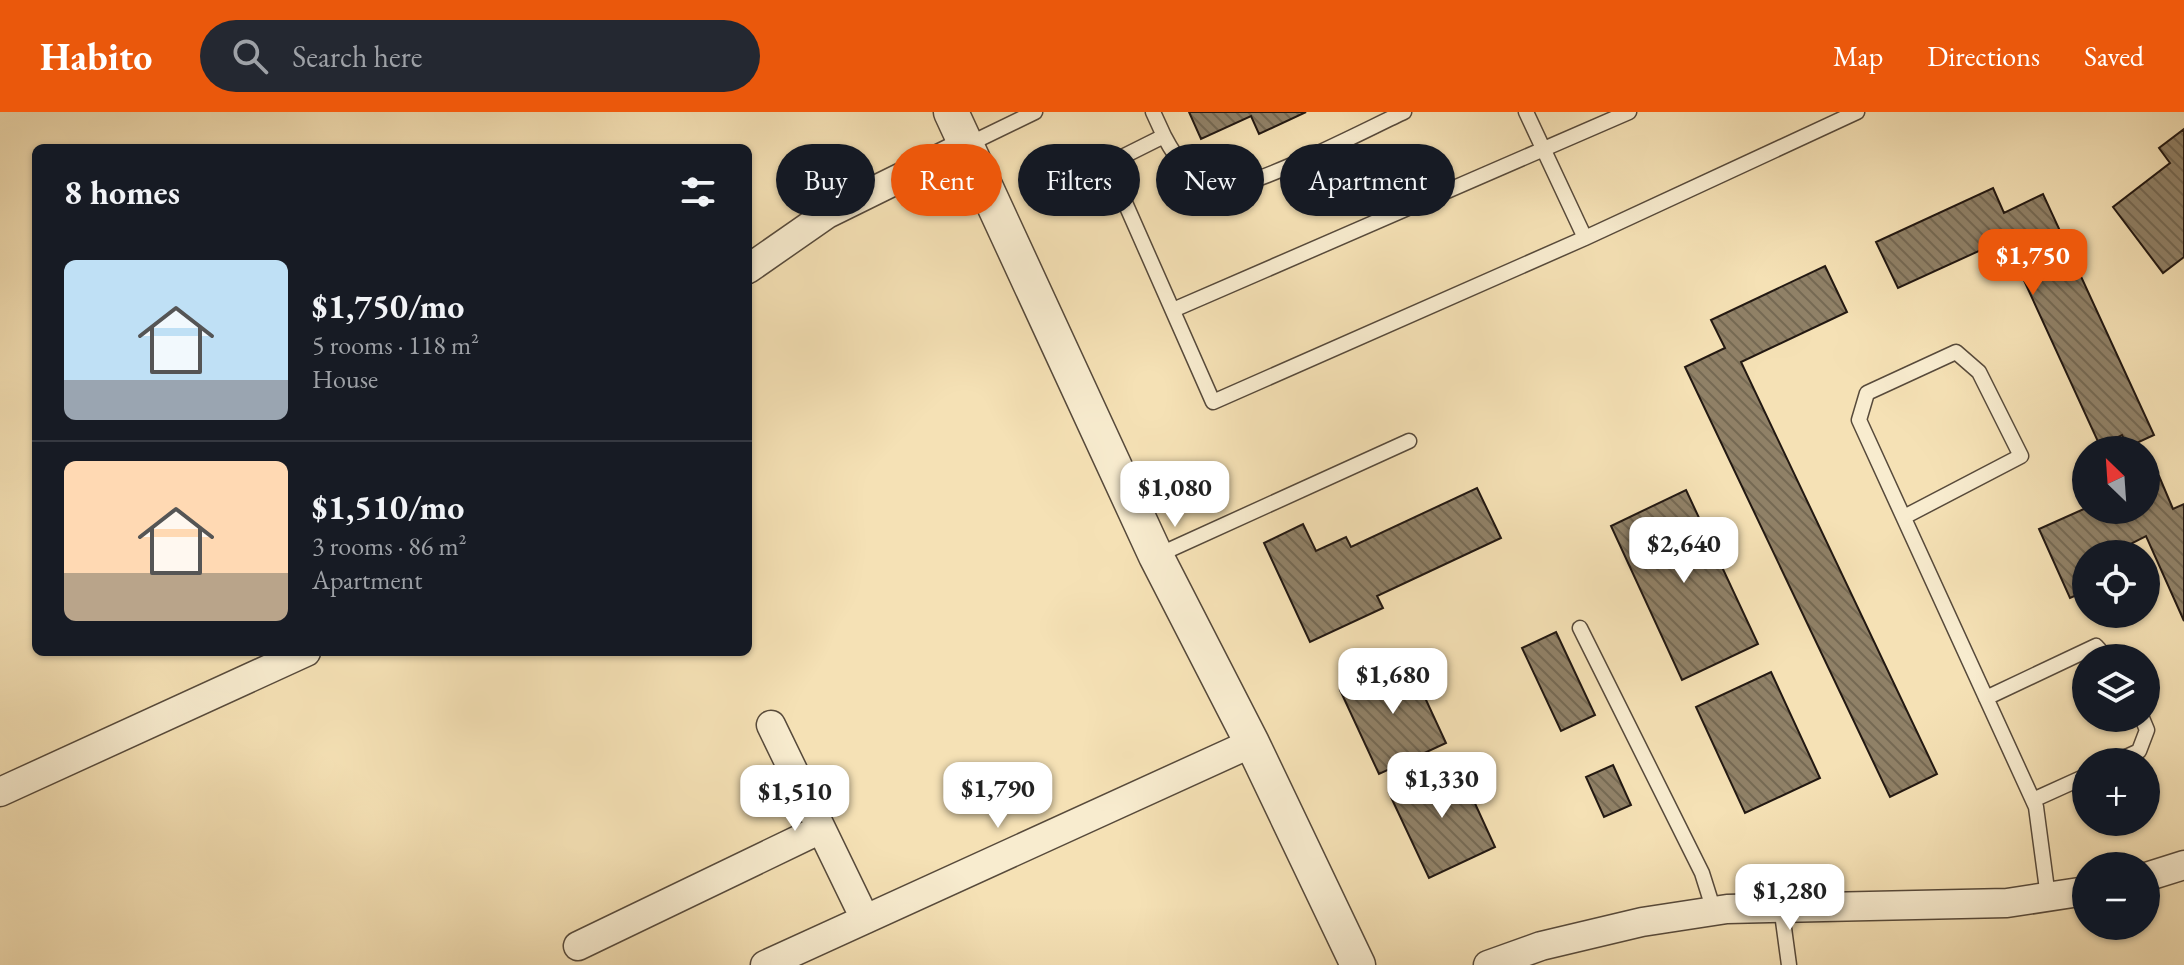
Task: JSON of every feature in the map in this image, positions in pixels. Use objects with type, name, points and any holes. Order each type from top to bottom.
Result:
[{"type":"street","points":[[951,112],[967,144]]},
{"type":"street","points":[[752,266],[827,214],[891,182]]},
{"type":"street","points":[[1000,216],[1156,556],[1252,743],[1358,965]]},
{"type":"street","points":[[0,792],[297,656]]},
{"type":"street","points":[[771,725],[865,919]]},
{"type":"street","points":[[765,965],[1252,743]]},
{"type":"street","points":[[578,946],[821,829]]},
{"type":"street","points":[[2160,873],[2184,865]]},
{"type":"street","points":[[1488,965],[1541,946],[1642,922],[1714,911],[1781,906],[2007,903],[2072,893]]},
{"type":"lane","points":[[969,144],[1035,112]]},
{"type":"lane","points":[[1153,112],[1164,136],[1187,171],[1222,187],[1261,177],[1404,112]]},
{"type":"lane","points":[[1526,112],[1585,238]]},
{"type":"lane","points":[[1173,310],[1629,112]]},
{"type":"lane","points":[[1164,136],[1108,164],[1213,402],[1585,238],[1857,112]]},
{"type":"lane","points":[[1904,517],[2021,456],[1979,372],[1956,352],[1867,393],[1859,420],[2033,800],[2048,897]]},
{"type":"lane","points":[[1156,556],[1409,441]]},
{"type":"lane","points":[[1580,628],[1702,873],[1714,911]]},
{"type":"lane","points":[[1986,698],[2072,657]]},
{"type":"lane","points":[[2033,800],[2072,782]]},
{"type":"lane","points":[[1781,906],[1789,965]]},
{"type":"building","points":[[1189,112],[1306,112],[1259,134],[1251,116],[1201,139]]},
{"type":"building","points":[[2184,129],[2184,257],[2163,273],[2113,207],[2170,163],[2159,148]]},
{"type":"building","points":[[1993,188],[2004,213],[2043,194],[2154,435],[2095,436],[2005,239],[1898,288],[1876,242]]},
{"type":"building","points":[[1825,266],[1847,312],[1741,362],[1937,774],[1890,797],[1685,367],[1725,348],[1711,320]]},
{"type":"building","points":[[2160,478],[2173,509],[2184,504],[2184,621],[2160,567],[2160,540],[2148,540],[2146,536],[2138,540],[2072,540],[2070,598],[2039,529],[2072,514],[2072,524],[2160,524]]},
{"type":"building","points":[[1477,488],[1501,538],[1377,596],[1383,608],[1310,642],[1264,543],[1303,524],[1316,551],[1346,537],[1351,547]]},
{"type":"building","points":[[1686,490],[1758,644],[1682,680],[1611,526]]},
{"type":"building","points":[[1556,632],[1595,715],[1561,731],[1522,648]]},
{"type":"building","points":[[1407,659],[1446,743],[1379,774],[1340,690]]},
{"type":"building","points":[[1771,672],[1820,778],[1745,813],[1696,707]]},
{"type":"building","points":[[1456,762],[1495,847],[1429,878],[1389,793]]},
{"type":"building","points":[[1613,765],[1631,805],[1604,817],[1586,777]]}]
